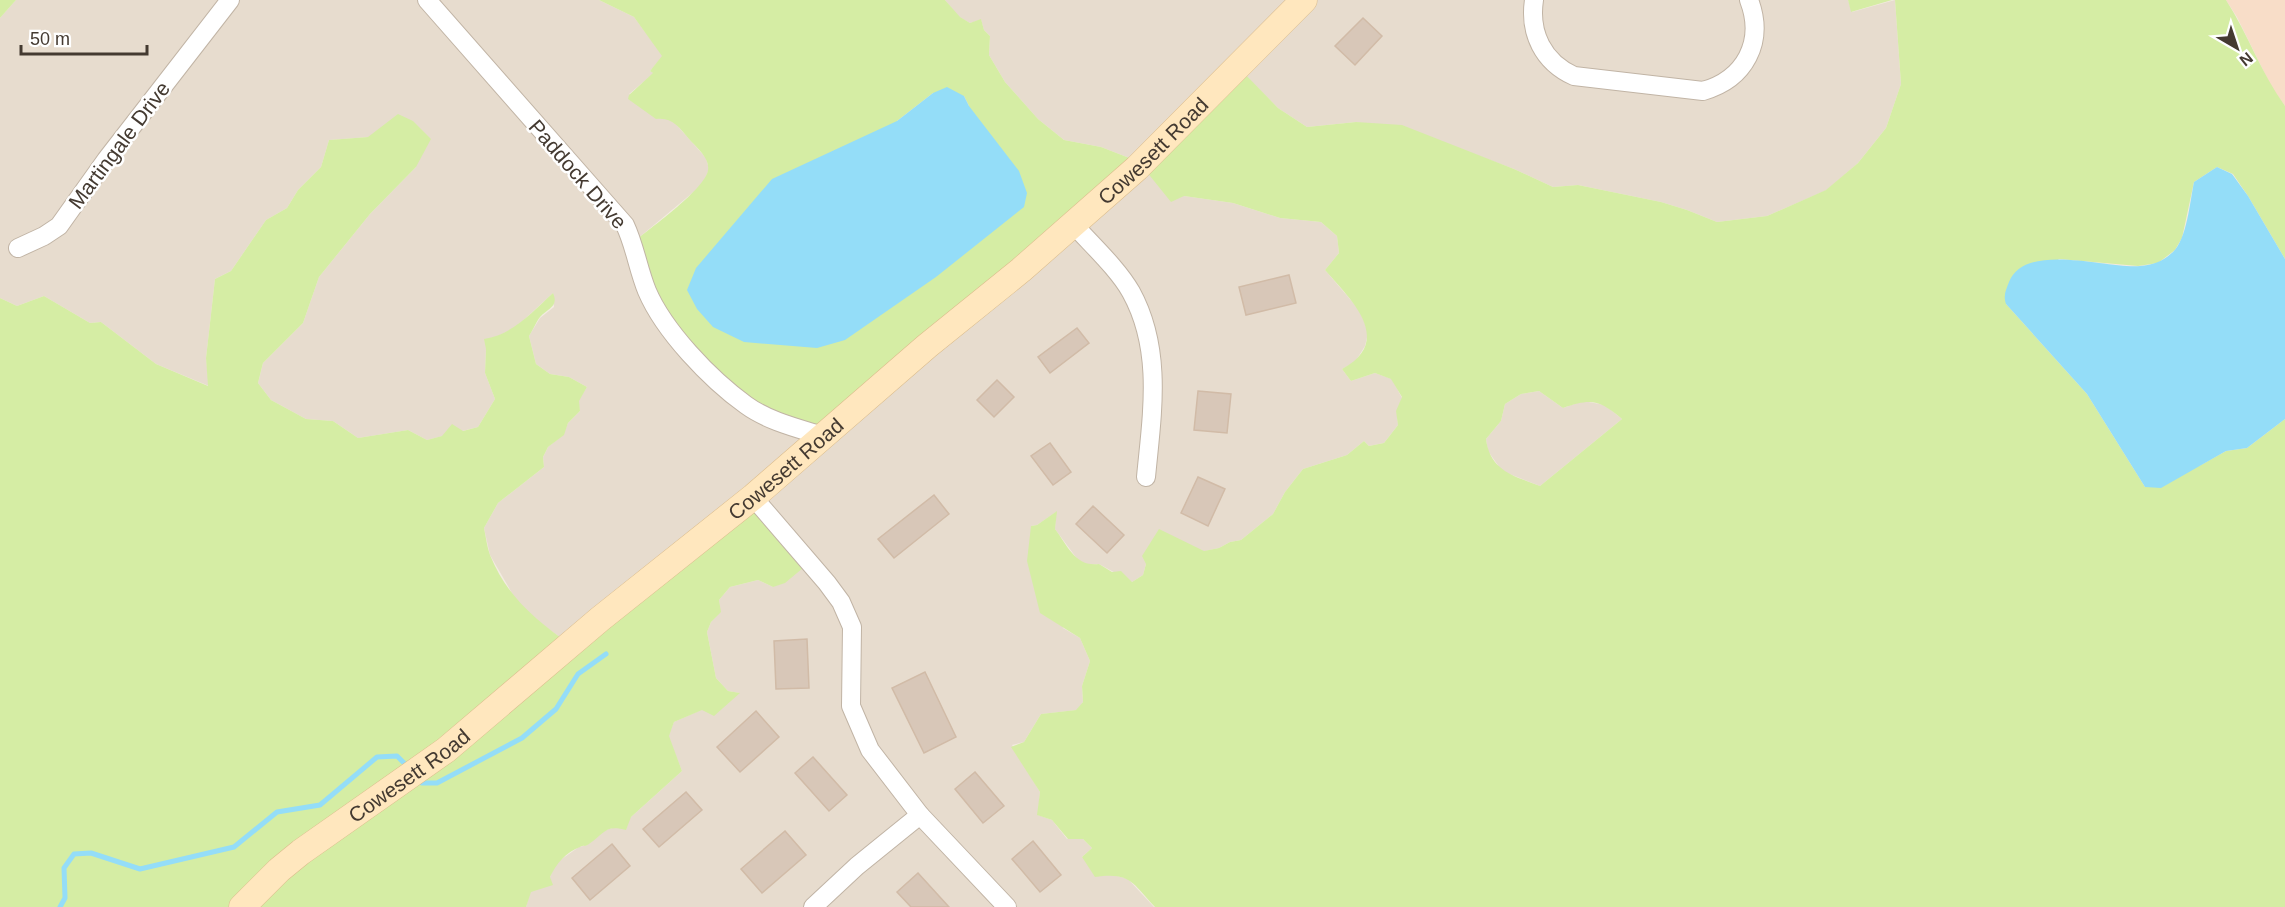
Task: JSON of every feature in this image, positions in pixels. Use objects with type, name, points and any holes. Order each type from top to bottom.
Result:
[{"type":"main road","name":"Cowesett Road","points":[[242,907],[279,870],[301,852],[446,750],[600,619],[753,497],[1074,225],[1137,168],[1304,0]]},
{"type":"street","name":"Martingale Drive","points":[[18,248],[59,226],[106,160],[230,0]]},
{"type":"street","name":"Paddock Drive","points":[[427,0],[625,225],[634,243],[646,288],[670,331],[702,366],[747,405],[779,422],[823,436]]},
{"type":"street","points":[[1534,0],[1532,15],[1538,42],[1548,58],[1567,73],[1574,76],[1703,91],[1729,80],[1741,68],[1749,55],[1754,26],[1749,0]]},
{"type":"street","points":[[1074,225],[1130,291],[1148,331],[1154,376],[1146,477]]},
{"type":"street","points":[[753,497],[809,561],[841,602],[852,627],[851,706],[870,750],[920,815],[1007,907]]},
{"type":"street","points":[[813,907],[857,866],[920,815]]},
{"type":"shaded area","points":[[16,0],[599,0],[634,17],[663,56],[650,71],[654,73],[629,94],[674,122],[706,158],[709,169],[703,184],[636,240],[1142,166],[1184,196],[1233,203],[1280,218],[1321,222],[1337,236],[1339,253],[1325,270],[1361,312],[1368,333],[1365,346],[1355,362],[1342,369],[1351,381],[1375,373],[1392,379],[1402,398],[1397,411],[1398,425],[1384,443],[1369,446],[1364,441],[1347,455],[1303,469],[1285,492],[1273,514],[1241,540],[1230,542],[1219,548],[1146,564],[1143,575],[1132,582],[1099,564],[1087,565],[1078,560],[1055,529],[1056,512],[1037,525],[1031,526],[1063,628],[1080,638],[1090,661],[1082,686],[1083,702],[1077,710],[1041,714],[1024,742],[1012,745],[1040,792],[1038,815],[1052,820],[1067,839],[1083,839],[1092,848],[1082,857],[1114,875],[1128,879],[1154,907],[526,907],[530,892],[550,877],[556,863],[579,847],[587,845],[605,830],[616,827],[631,817],[682,771],[668,736],[674,722],[739,693],[728,691],[716,678],[707,632],[711,622],[720,612],[719,600],[730,587],[758,580],[773,587],[755,498],[571,645],[540,623],[516,600],[490,555],[484,528],[498,503],[544,467],[543,457],[548,447],[563,435],[568,423],[580,411],[578,401],[587,387],[569,377],[550,374],[536,364],[529,336],[540,318],[554,307],[553,293],[515,328],[498,336],[486,349],[485,373],[495,399],[478,427],[427,440],[408,430],[358,438],[333,421],[306,419],[271,400],[258,383],[263,363],[303,323],[319,277],[370,214],[416,167],[368,137],[329,140],[321,167],[298,190],[287,208],[266,220],[231,271],[215,279],[206,358],[209,386],[156,364],[101,322],[90,323],[44,296],[17,306],[0,298],[0,18]]},
{"type":"shaded area","points":[[945,0],[1848,0],[1852,12],[1895,0],[1901,84],[1886,128],[1858,163],[1827,190],[1767,216],[1717,222],[1661,202],[1578,185],[1553,187],[1514,169],[1442,142],[1356,122],[1307,127],[1278,108],[1239,69],[1132,159],[1101,147],[1064,140],[1038,119],[1005,82],[989,55],[990,36],[984,30],[981,20],[970,23],[959,17]]},
{"type":"shaded area","points":[[2226,0],[2285,0],[2285,106],[2272,88],[2237,17]]},
{"type":"shaded area","points":[[1539,391],[1563,408],[1583,401],[1605,405],[1622,419],[1540,486],[1502,471],[1488,451],[1486,439],[1501,421],[1505,404],[1521,394]]},
{"type":"green space","points":[[0,0],[16,0],[0,18]]},
{"type":"green space","points":[[599,0],[945,0],[960,17],[970,23],[981,19],[984,30],[990,36],[989,55],[1005,82],[1038,119],[1064,140],[1101,147],[1132,159],[1239,68],[1278,108],[1307,127],[1356,122],[1402,125],[1514,169],[1553,187],[1578,185],[1661,202],[1717,222],[1767,216],[1826,190],[1858,163],[1886,128],[1901,84],[1895,0],[2226,0],[2285,106],[2285,259],[2233,174],[2217,167],[2194,182],[2182,238],[2175,250],[2158,263],[2138,266],[2059,259],[2006,304],[2087,394],[2145,487],[2201,465],[2226,451],[2247,448],[2285,419],[2285,907],[1155,907],[1130,881],[1124,878],[1095,877],[1082,857],[1092,848],[1083,839],[1068,839],[1052,820],[1037,815],[1040,792],[1011,747],[1024,742],[1041,714],[1076,710],[1083,702],[1082,686],[1090,661],[1080,638],[1040,613],[1027,561],[1031,526],[1037,525],[1057,511],[1055,529],[1078,559],[1091,564],[1099,564],[1112,572],[1121,571],[1132,582],[1143,575],[1146,564],[1142,556],[1159,529],[1204,551],[1241,540],[1273,514],[1285,492],[1303,469],[1347,455],[1364,441],[1369,446],[1384,443],[1398,425],[1396,411],[1402,397],[1391,379],[1375,373],[1351,381],[1342,369],[1358,358],[1365,346],[1367,333],[1356,307],[1325,270],[1339,253],[1337,236],[1321,222],[1280,218],[1233,203],[1184,196],[1171,202],[1142,166],[820,436],[747,406],[673,332],[636,240],[689,197],[705,178],[708,166],[702,153],[675,124],[656,119],[628,99],[629,95],[653,73],[650,71],[662,56],[634,17]],"holes":[[[933,93],[964,96],[969,106],[936,277],[897,121]],[[1539,391],[1563,408],[1581,403],[1595,403],[1607,408],[1622,419],[1540,486],[1513,475],[1498,465],[1488,450],[1486,439],[1501,421],[1505,404],[1521,394]]]},
{"type":"green space","points":[[1848,0],[1892,0],[1851,12]]},
{"type":"green space","points":[[398,114],[413,121],[431,139],[416,167],[370,214],[319,277],[303,323],[263,363],[258,383],[271,400],[306,419],[333,421],[358,438],[408,430],[427,440],[442,436],[452,424],[463,431],[478,427],[495,399],[485,373],[484,339],[513,327],[530,315],[553,293],[554,304],[540,317],[529,336],[536,364],[550,374],[569,377],[587,387],[579,401],[580,411],[568,423],[564,435],[548,447],[543,457],[544,467],[498,503],[484,528],[489,552],[497,570],[514,595],[534,617],[571,645],[749,501],[809,563],[785,583],[773,587],[758,580],[730,587],[719,600],[721,612],[711,622],[707,632],[716,678],[728,691],[740,693],[714,716],[702,710],[674,722],[669,736],[682,771],[631,817],[626,830],[609,829],[587,845],[566,855],[550,877],[553,885],[531,892],[526,907],[0,907],[0,298],[17,306],[44,296],[90,323],[101,322],[156,364],[208,386],[206,358],[215,279],[231,271],[266,220],[287,208],[298,190],[321,167],[329,140],[368,137]]},
{"type":"water","points":[[947,87],[964,96],[969,106],[1019,171],[1027,193],[1024,207],[936,277],[845,340],[817,348],[744,342],[713,327],[697,309],[687,290],[696,268],[772,179],[897,121],[933,93]]},
{"type":"water","points":[[2217,167],[2232,174],[2248,196],[2285,259],[2285,419],[2247,448],[2226,451],[2161,488],[2145,487],[2087,394],[2006,304],[2005,293],[2009,282],[2018,270],[2032,263],[2068,260],[2140,266],[2162,260],[2173,252],[2182,238],[2194,182]]},
{"type":"building","points":[[1363,18],[1382,36],[1355,65],[1335,46]]},
{"type":"building","points":[[1289,275],[1296,303],[1246,315],[1239,287]]},
{"type":"building","points":[[1077,328],[1089,343],[1050,373],[1038,357]]},
{"type":"building","points":[[997,380],[1014,397],[994,417],[977,400]]},
{"type":"building","points":[[1198,391],[1231,394],[1227,433],[1194,430]]},
{"type":"building","points":[[1050,443],[1071,472],[1053,485],[1031,456]]},
{"type":"building","points":[[1198,477],[1225,489],[1208,526],[1181,513]]},
{"type":"building","points":[[934,495],[949,514],[894,558],[878,539]]},
{"type":"building","points":[[1093,506],[1124,535],[1107,553],[1076,524]]},
{"type":"building","points":[[807,639],[809,688],[776,689],[774,641]]},
{"type":"building","points":[[925,672],[956,737],[924,753],[892,688]]},
{"type":"building","points":[[756,711],[779,737],[740,772],[717,747]]},
{"type":"building","points":[[813,757],[847,795],[829,811],[795,773]]},
{"type":"building","points":[[975,772],[1004,806],[983,823],[955,789]]},
{"type":"building","points":[[686,792],[702,810],[659,847],[643,829]]},
{"type":"building","points":[[785,831],[806,855],[762,893],[741,869]]},
{"type":"building","points":[[1033,841],[1061,875],[1040,892],[1012,859]]},
{"type":"building","points":[[612,844],[630,866],[590,900],[572,878]]},
{"type":"building","points":[[918,873],[949,907],[911,907],[897,892]]},
{"type":"waterway","points":[[422,783],[437,783],[522,738],[556,709],[578,674],[606,654]]},
{"type":"waterway","points":[[60,907],[65,898],[64,868],[74,854],[91,853],[140,869],[234,847],[277,812],[320,805],[377,757],[397,756],[404,763]]}]
